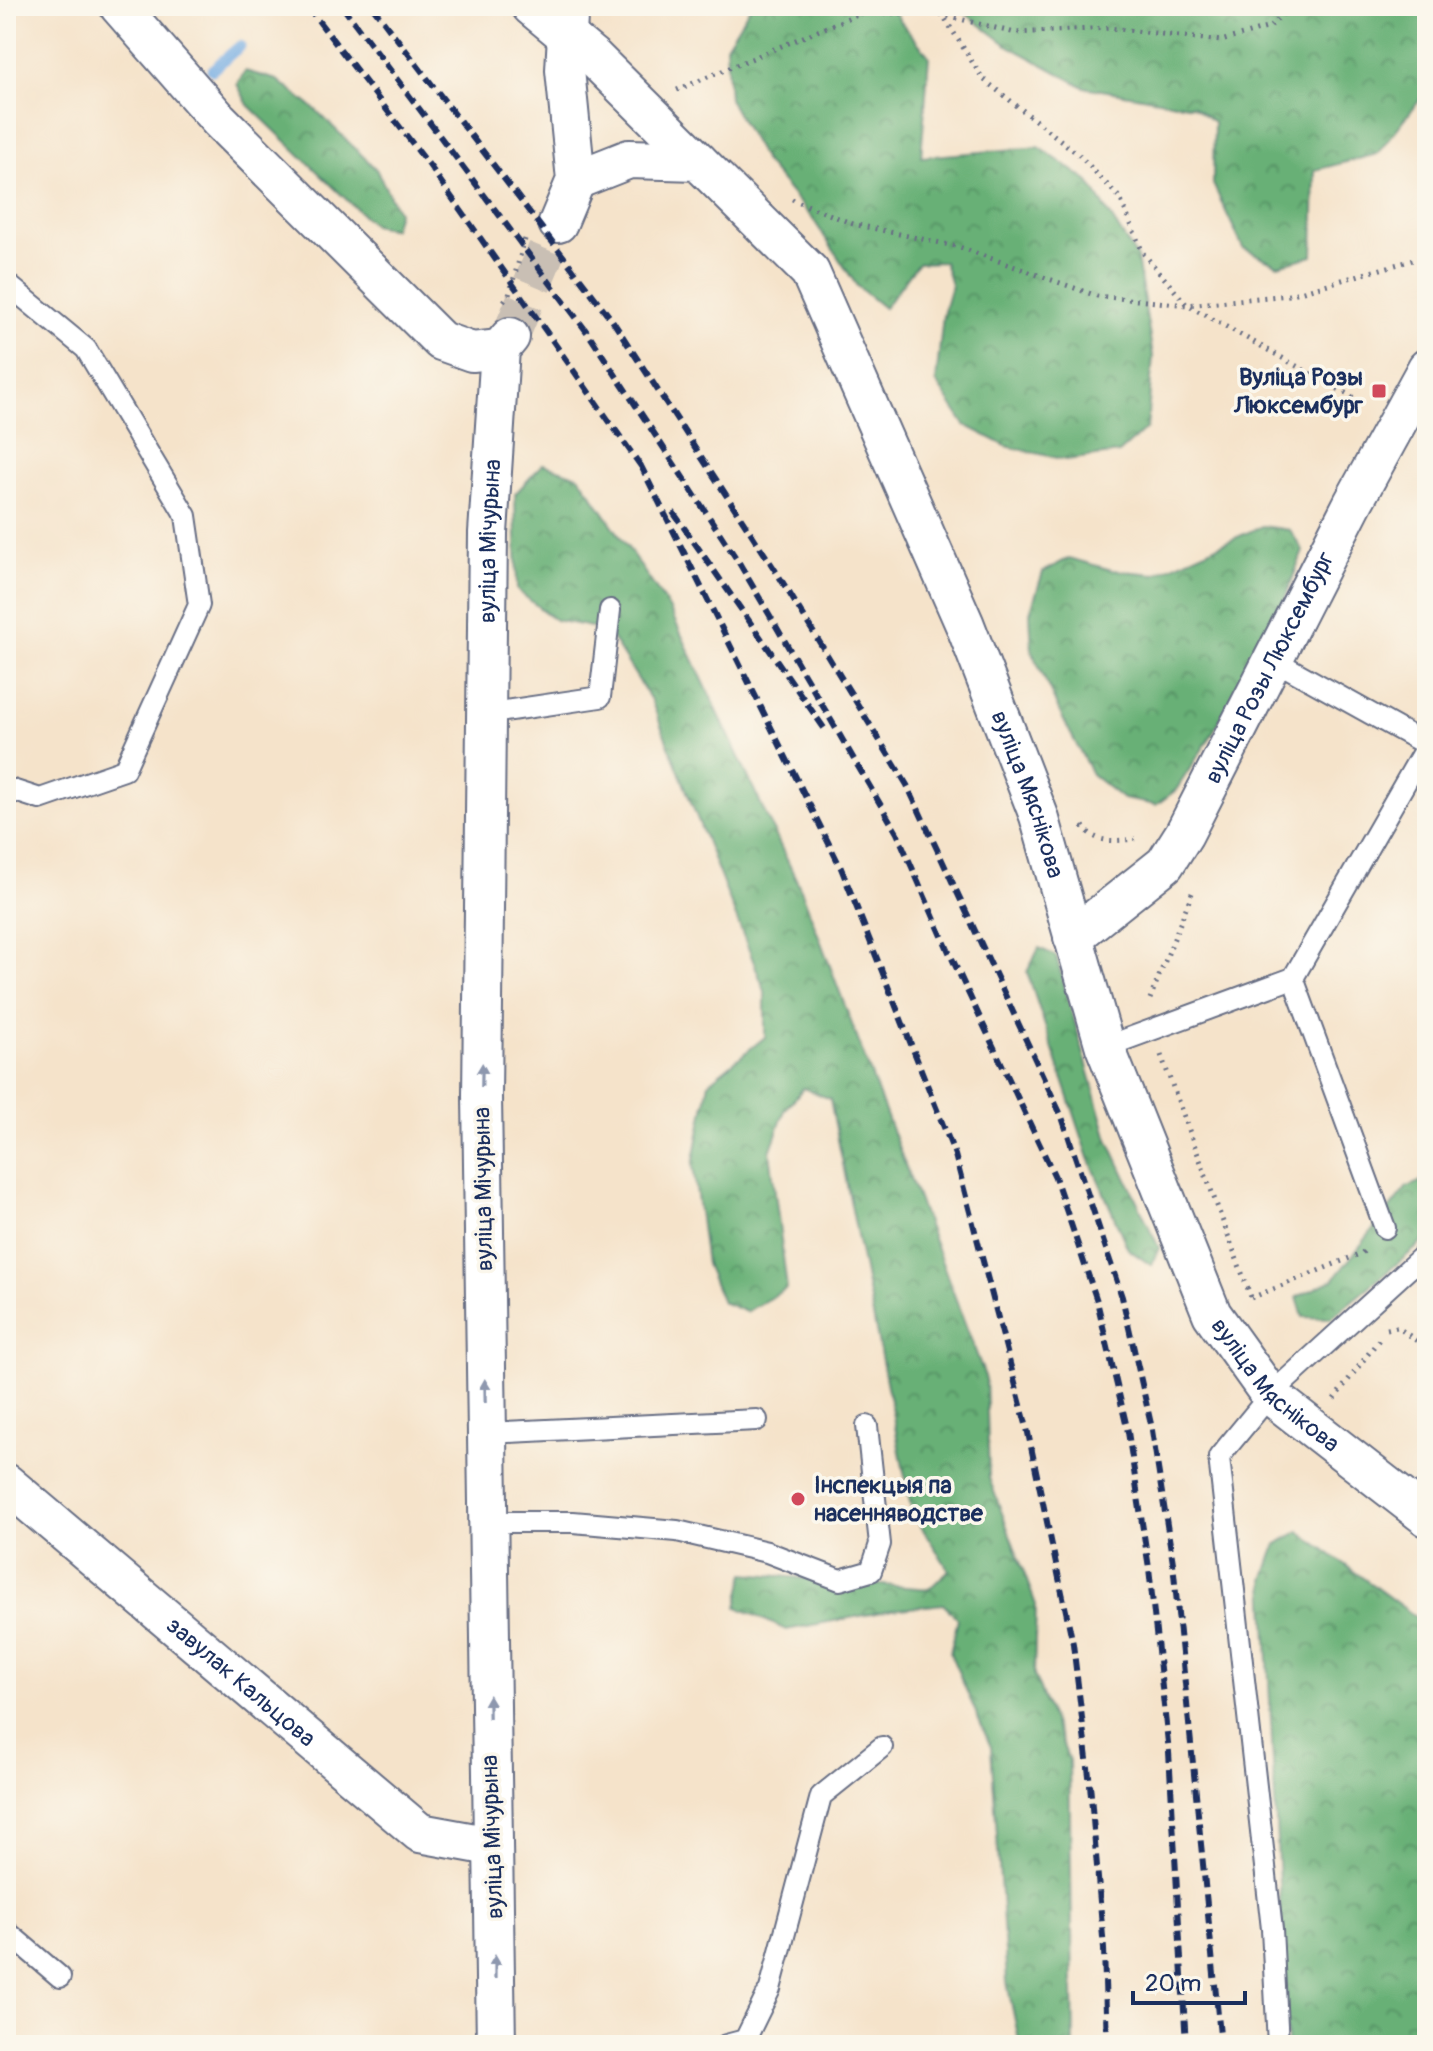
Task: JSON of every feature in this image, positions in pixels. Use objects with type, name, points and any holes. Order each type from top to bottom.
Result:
[{"type":"street","name":"вуліца Мічурына","points":[[119,6],[219,120],[441,341],[472,352],[505,343],[488,533],[482,1096],[496,2045]]},
{"type":"street","name":"вуліца Мяснікова","points":[[531,6],[568,21],[638,102],[810,272],[965,625],[1039,816],[1105,1047],[1212,1314],[1270,1395],[1427,1517]]},
{"type":"street","points":[[558,223],[576,180],[565,70],[568,21]]},
{"type":"street","points":[[576,180],[629,159],[698,161]]},
{"type":"street","name":"вуліца Розы Люксембург","points":[[1073,937],[1165,864],[1184,834],[1353,503],[1427,368]]},
{"type":"street","name":"завулак Кальцова","points":[[6,1483],[420,1833],[491,1846]]},
{"type":"lane","points":[[6,283],[86,349],[179,503],[186,516],[199,605],[124,770],[40,799],[6,788]]},
{"type":"lane","points":[[485,714],[600,697],[610,610]]},
{"type":"lane","points":[[1105,1047],[1293,978],[1427,745],[1274,660]]},
{"type":"lane","points":[[1293,978],[1385,1228]]},
{"type":"lane","points":[[1278,2045],[1272,1929],[1219,1457],[1270,1395],[1427,1252]]},
{"type":"lane","points":[[486,1433],[757,1420]]},
{"type":"lane","points":[[487,1522],[573,1522],[677,1531],[767,1552],[840,1580],[871,1571],[880,1544],[867,1426]]},
{"type":"lane","points":[[726,2045],[745,2040],[770,1989],[821,1796],[882,1747]]},
{"type":"lane","points":[[6,1931],[60,1977]]},
{"type":"path","points":[[638,102],[671,92],[871,6]]},
{"type":"path","points":[[937,6],[983,79],[1078,154],[1120,198],[1143,253],[1187,305],[1397,423]]},
{"type":"path","points":[[860,13],[940,14],[1015,33],[1110,28],[1221,41],[1270,27],[1291,6]]},
{"type":"path","points":[[780,194],[853,224],[959,247],[1097,296],[1187,305],[1289,295],[1427,256]]},
{"type":"path","points":[[1251,1298],[1362,1253],[1385,1228]]},
{"type":"path","points":[[1329,1406],[1387,1329],[1397,1327],[1427,1348]]},
{"type":"green space","points":[[751,6],[892,6],[900,21],[929,56],[921,157],[1039,147],[1089,182],[1137,258],[1153,356],[1147,428],[1119,453],[1066,460],[1006,446],[965,425],[936,382],[943,315],[951,285],[944,262],[918,263],[884,308],[857,286],[813,219],[764,161],[729,99],[726,46]]},
{"type":"green space","points":[[962,6],[1427,6],[1427,91],[1377,154],[1315,170],[1313,256],[1278,265],[1243,248],[1213,184],[1214,122],[1193,106],[1084,87],[1007,45],[965,13]]},
{"type":"green space","points":[[245,71],[277,80],[316,110],[376,169],[398,212],[393,229],[373,225],[248,105],[237,84]]},
{"type":"green space","points":[[543,464],[579,476],[669,608],[802,892],[986,1379],[989,1478],[1036,1605],[1034,1675],[1069,1760],[1074,2045],[1020,2045],[1007,1982],[991,1747],[950,1653],[958,1619],[943,1604],[892,1610],[786,1630],[737,1607],[745,1573],[929,1589],[949,1570],[912,1512],[830,1099],[803,1088],[785,1110],[770,1152],[787,1288],[746,1312],[722,1302],[706,1264],[693,1165],[709,1082],[765,1037],[765,991],[651,700],[607,630],[555,620],[517,590],[515,494]]},
{"type":"green space","points":[[1262,526],[1290,530],[1303,551],[1281,609],[1211,736],[1176,790],[1156,805],[1123,799],[1092,774],[1032,651],[1030,613],[1043,572],[1069,558],[1112,570],[1155,574]]},
{"type":"green space","points":[[1039,948],[1056,956],[1108,1139],[1159,1248],[1151,1265],[1128,1249],[1089,1158],[1027,972]]},
{"type":"green space","points":[[1427,1179],[1427,1239],[1331,1318],[1303,1317],[1297,1297],[1333,1280],[1407,1187]]},
{"type":"green space","points":[[1299,1531],[1427,1625],[1427,2045],[1287,2045],[1264,1580],[1276,1545]]},
{"type":"waterway","points":[[212,70],[240,46]]},
{"type":"tunnel","points":[[510,337],[558,223]]},
{"type":"railway","points":[[307,6],[429,165],[645,472]]},
{"type":"railway","points":[[342,6],[590,336],[738,561],[897,833],[949,952],[1055,1177],[1097,1301],[1128,1432],[1149,1568],[1169,1752],[1186,2045]]},
{"type":"railway","points":[[372,6],[612,320],[777,573],[907,785],[1062,1117],[1122,1297],[1151,1424],[1173,1563],[1221,2045]]},
{"type":"railway","points":[[640,464],[841,868],[955,1155],[1027,1428],[1073,1644],[1090,1784],[1104,1949],[1107,2045]]},
{"type":"railway","points":[[673,512],[824,728]]},
{"type":"place","name":"Вуліца Розы Люксембург","points":[[1379,391]]},
{"type":"place","name":"Інспекцыя па насенняводстве","points":[[798,1499]]}]
